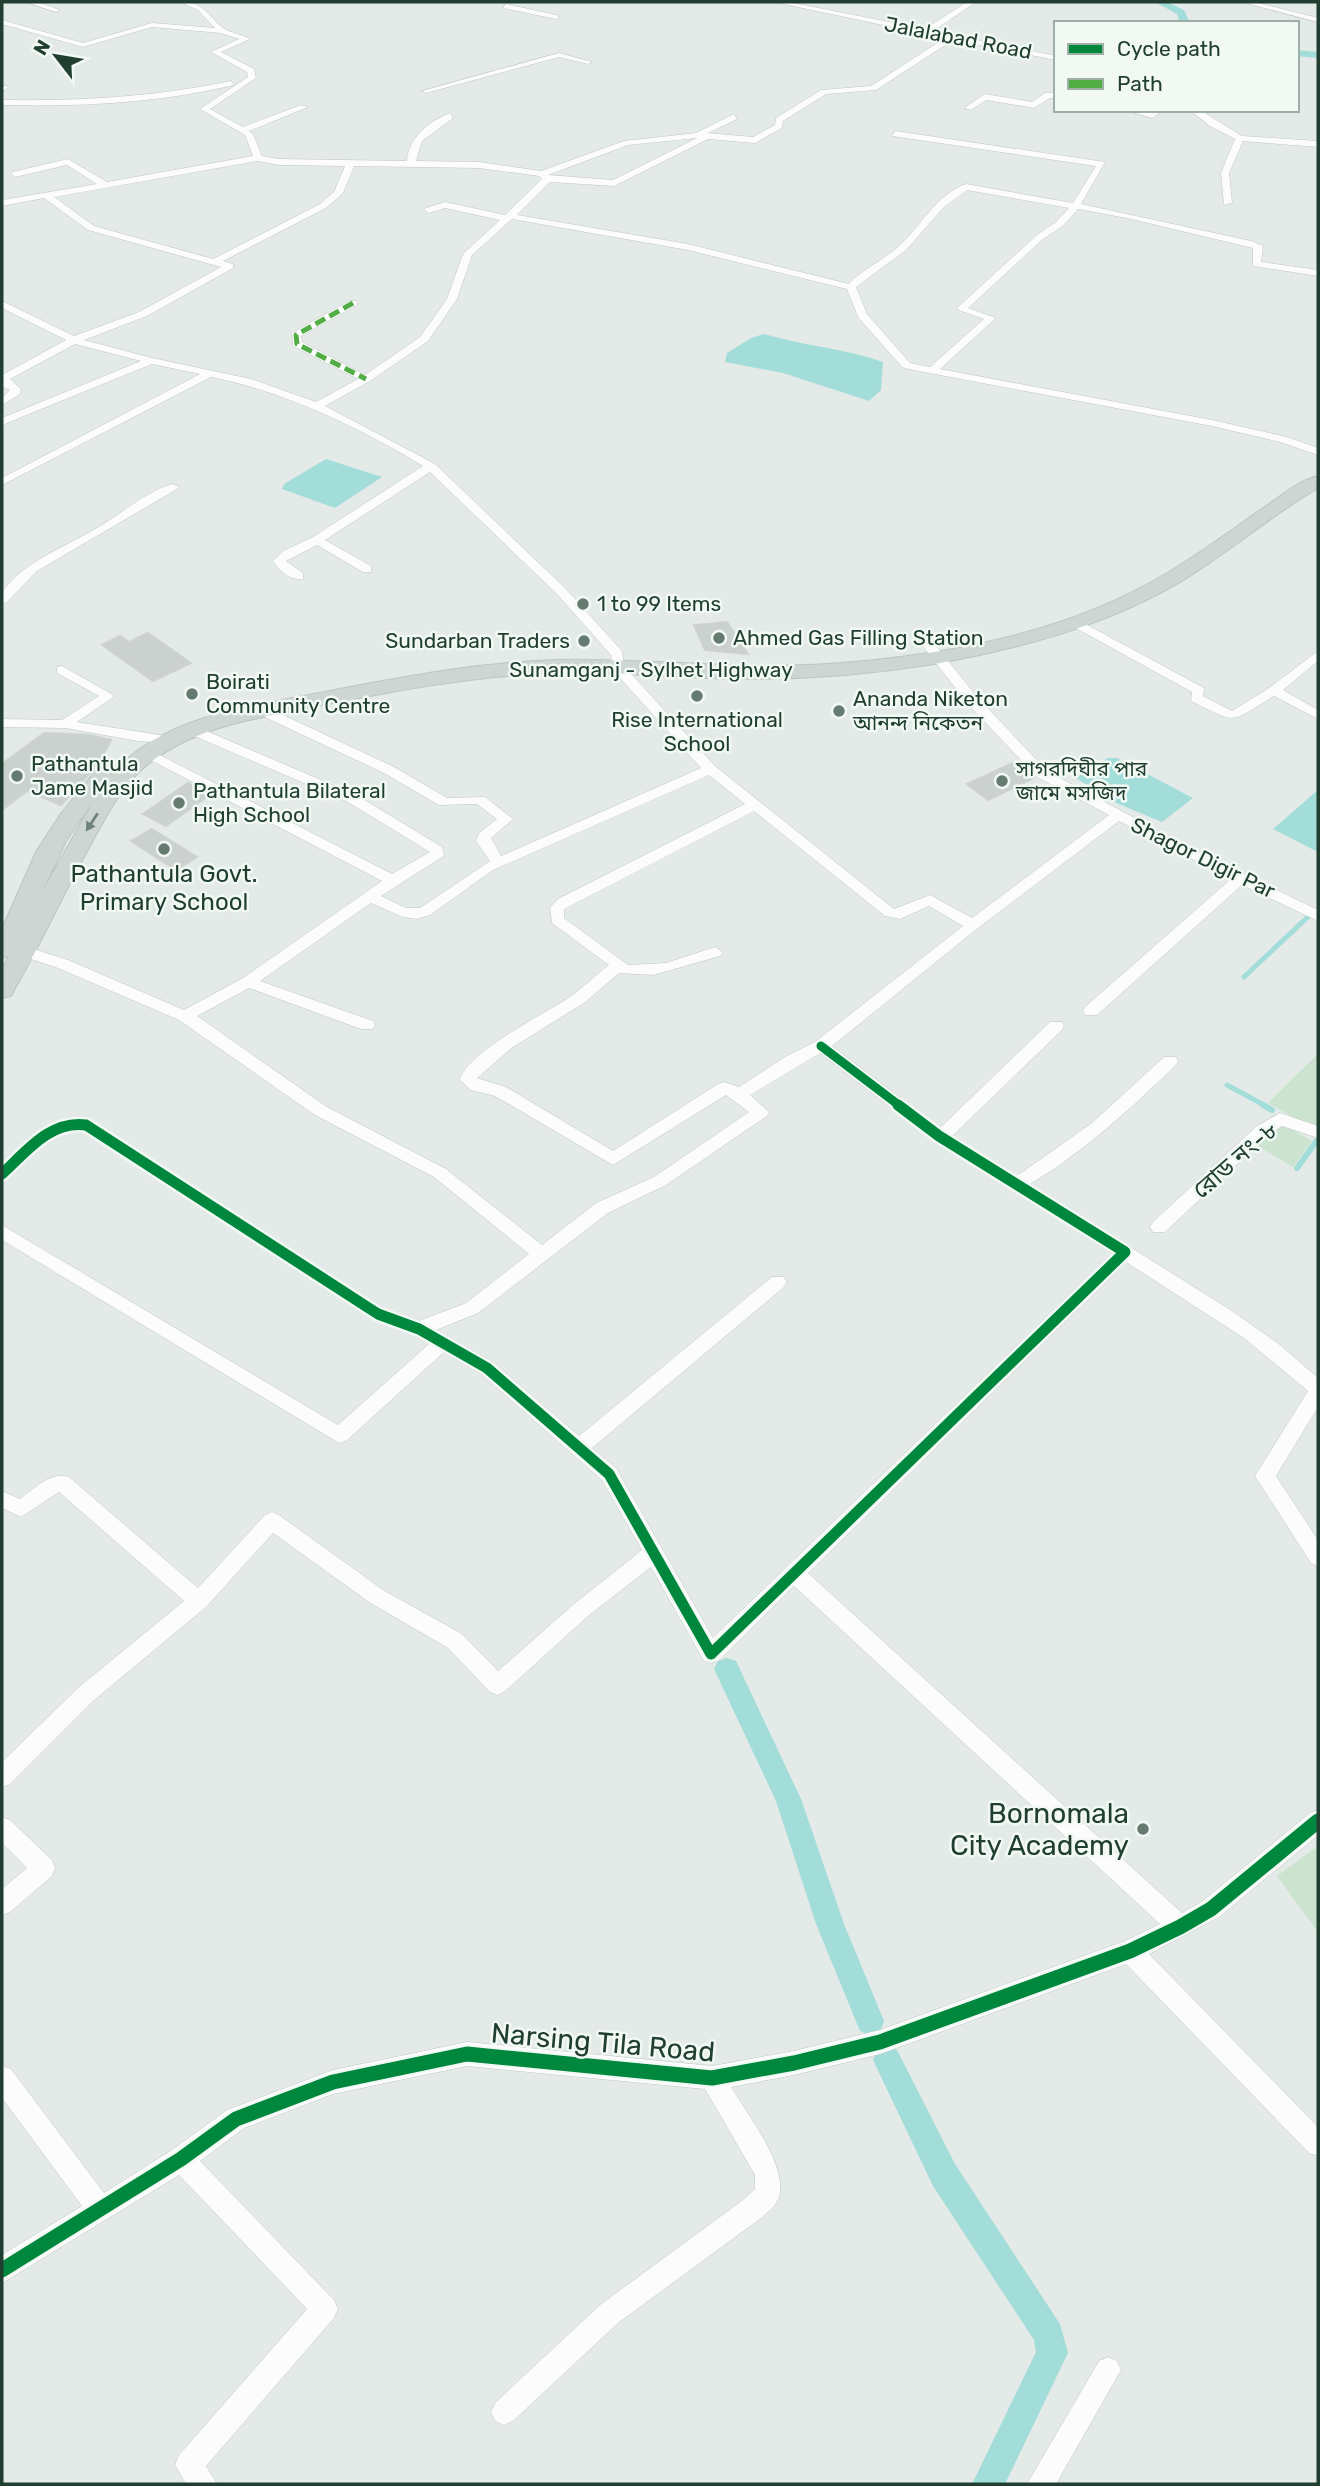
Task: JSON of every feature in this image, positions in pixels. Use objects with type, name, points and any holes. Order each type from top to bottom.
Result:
[{"type":"main road","name":"Sunamganj - Sylhet Highway","points":[[2,950],[33,912],[143,745],[170,719],[216,705],[384,671],[488,655],[617,661],[715,672],[809,671],[876,666],[1061,614],[1117,592],[1169,563],[1295,475],[1318,463]]},
{"type":"main road","name":"Sunamganj - Sylhet Highway","points":[[932,651],[1077,624],[1131,602],[1189,568],[1318,481]]},
{"type":"main road","name":"Sunamganj - Sylhet Highway","points":[[143,745],[261,710],[411,680],[482,670],[617,661]]},
{"type":"main road","name":"Sunamganj - Sylhet Highway","points":[[2,990],[24,951],[33,912]]},
{"type":"street","points":[[30,2],[56,10]]},
{"type":"street","points":[[184,2],[201,8],[222,31]]},
{"type":"street","points":[[525,10],[543,2]]},
{"type":"street","name":"Jalalabad Road","points":[[778,2],[1054,58]]},
{"type":"street","points":[[926,32],[972,2]]},
{"type":"street","points":[[1246,2],[1318,20]]},
{"type":"street","points":[[506,6],[556,17]]},
{"type":"street","points":[[2,22],[83,46],[152,25],[222,31],[246,40],[219,49],[215,54],[251,71],[251,78]]},
{"type":"street","points":[[2,33],[16,27]]},
{"type":"street","points":[[317,406],[366,379],[424,339],[452,299],[468,254],[539,191],[545,177],[627,143],[703,136],[758,140],[779,126],[779,120],[824,92],[873,88],[952,37]]},
{"type":"street","points":[[426,91],[586,49]]},
{"type":"street","points":[[559,55],[588,62]]},
{"type":"street","points":[[2,103],[104,103],[152,99],[251,78]]},
{"type":"street","points":[[251,78],[204,109],[243,130],[252,138],[254,154],[258,158]]},
{"type":"street","points":[[968,108],[985,97],[1034,105],[1048,95],[1054,96]]},
{"type":"street","points":[[243,130],[304,107]]},
{"type":"street","points":[[1197,112],[1240,138],[1318,144]]},
{"type":"street","points":[[411,162],[411,148],[415,141],[427,129],[450,116]]},
{"type":"street","points":[[2,204],[258,158],[279,162],[479,165],[545,177],[614,183],[734,117]]},
{"type":"street","points":[[895,134],[1101,164],[1076,205],[1049,234],[1040,237],[961,309],[991,318],[932,370]]},
{"type":"street","points":[[1227,203],[1226,173],[1240,138]]},
{"type":"street","points":[[15,174],[68,162],[106,185]]},
{"type":"street","points":[[216,261],[323,206],[338,193],[351,163]]},
{"type":"street","points":[[851,287],[863,274],[890,259],[906,245],[962,188],[1076,205],[1248,243],[1258,246],[1256,264],[1318,273]]},
{"type":"street","points":[[2,402],[15,394],[16,389],[5,383],[5,379],[74,340],[143,314],[230,266],[91,228],[47,196]]},
{"type":"street","points":[[429,210],[445,205],[688,247],[851,287]]},
{"type":"street","points":[[851,287],[862,315],[906,365],[1212,423],[1283,439],[1318,452]]},
{"type":"street","points":[[353,303],[296,335],[297,344],[366,379]]},
{"type":"street","points":[[2,304],[57,334],[74,340],[151,361],[247,381],[317,406],[431,466],[561,591],[710,769],[890,913],[900,914],[930,900],[973,925]]},
{"type":"street","points":[[2,422],[151,361]]},
{"type":"street","points":[[2,482],[210,373]]},
{"type":"street","points":[[299,576],[287,570],[279,561],[287,554],[317,540],[431,466]]},
{"type":"street","points":[[2,600],[31,567],[96,535],[156,494],[173,487]]},
{"type":"street","points":[[317,540],[367,569]]},
{"type":"street","points":[[1077,624],[1180,679],[1199,692],[1196,698],[1229,716],[1236,716],[1274,691],[1318,655]]},
{"type":"street","name":"Shagor Digir Par","points":[[932,651],[973,701],[1042,774],[1117,816],[1318,916]]},
{"type":"street","points":[[62,670],[108,696],[65,724]]},
{"type":"street","points":[[1274,691],[1318,715]]},
{"type":"street","points":[[261,710],[389,770],[444,802],[480,800],[506,819],[484,836],[483,841],[498,862]]},
{"type":"street","points":[[2,723],[65,724],[143,745],[392,880]]},
{"type":"street","points":[[185,1016],[248,982],[392,880],[437,854],[437,850],[351,798],[190,729]]},
{"type":"street","points":[[371,896],[405,915],[425,912],[498,862],[710,769]]},
{"type":"street","points":[[617,967],[617,961],[557,920],[557,908],[563,902],[618,873],[754,805]]},
{"type":"street","points":[[617,967],[578,999],[507,1043],[470,1073],[468,1080],[477,1086],[500,1091],[613,1158],[724,1088],[740,1093],[821,1046],[973,925],[1117,816]]},
{"type":"street","points":[[1091,1011],[1242,877]]},
{"type":"street","points":[[24,951],[63,964],[185,1016],[321,1111],[440,1173],[541,1254]]},
{"type":"street","points":[[617,967],[631,973],[667,966],[715,951]]},
{"type":"street","points":[[248,982],[367,1026]]},
{"type":"street","points":[[941,1138],[1056,1026]]},
{"type":"street","points":[[821,1046],[941,1138],[1125,1252],[1260,1340],[1300,1371],[1318,1390],[1265,1476],[1318,1557]]},
{"type":"street","points":[[1017,1184],[1054,1163],[1110,1120],[1170,1061]]},
{"type":"street","points":[[419,1329],[471,1308],[603,1208],[660,1181],[761,1112],[738,1094],[740,1093]]},
{"type":"street","name":"রোড নং-৮","points":[[1159,1227],[1263,1130],[1280,1119],[1318,1132]]},
{"type":"street","points":[[2,1174],[58,1126],[73,1121],[86,1125],[377,1314],[419,1329],[487,1368],[609,1474],[711,1654],[1125,1252]]},
{"type":"street","points":[[2,1232],[339,1435],[443,1343]]},
{"type":"street","points":[[579,1447],[778,1282]]},
{"type":"street","points":[[2,1499],[21,1509],[54,1485],[62,1483],[199,1601]]},
{"type":"street","points":[[2,1777],[86,1694],[199,1601],[272,1521],[376,1596],[455,1641],[496,1685],[581,1610],[653,1553]]},
{"type":"street","points":[[794,1573],[1180,1927]]},
{"type":"street","name":"Narsing Tila Road","points":[[2,2270],[102,2210],[181,2159],[236,2119],[333,2082],[467,2054],[712,2078],[794,2063],[880,2042],[1130,1951],[1180,1927],[1210,1909],[1318,1821]]},
{"type":"street","points":[[2,1828],[44,1868],[2,1904]]},
{"type":"street","points":[[1130,1951],[1318,2144]]},
{"type":"street","points":[[2,2078],[102,2210]]},
{"type":"street","points":[[504,2412],[609,2314],[752,2210],[767,2195],[768,2173],[712,2078]]},
{"type":"street","points":[[181,2159],[326,2309],[189,2465],[203,2484]]},
{"type":"street","points":[[1041,2484],[1108,2370]]},
{"type":"green space","points":[[1318,1054],[1318,1131],[1268,1103]]},
{"type":"green space","points":[[1281,1123],[1312,1141],[1293,1167],[1258,1146]]},
{"type":"green space","points":[[1318,1846],[1318,1932],[1277,1876]]},
{"type":"water","points":[[764,334],[854,353],[883,362],[881,390],[869,401],[783,373],[725,362],[727,353],[751,338]]},
{"type":"water","points":[[326,459],[382,477],[335,508],[282,489],[284,484]]},
{"type":"water","points":[[1108,758],[1117,758],[1193,798],[1162,822],[1114,802],[1076,778]]},
{"type":"water","points":[[1318,790],[1318,852],[1273,829]]},
{"type":"building","name":"Ahmed Gas Filling Station","points":[[727,622],[748,654],[705,650],[694,625]]},
{"type":"building","points":[[148,633],[191,663],[153,681],[102,645],[120,636],[129,642]]},
{"type":"building","points":[[44,733],[90,735],[111,740],[99,763],[61,805],[27,791],[2,810],[2,764]]},
{"type":"building","name":"সাগরদিঘীর পার জামে মসজিদ","points":[[1015,762],[1034,778],[988,800],[967,784]]},
{"type":"building","name":"Pathantula Bilateral High School","points":[[188,783],[211,794],[166,826],[143,814]]},
{"type":"building","name":"Pathantula Govt. Primary School","points":[[152,829],[197,857],[176,870],[131,841]]},
{"type":"waterway","points":[[1160,2],[1181,12],[1184,21]]},
{"type":"waterway","points":[[1299,53],[1318,55]]},
{"type":"waterway","points":[[1244,977],[1312,913]]},
{"type":"waterway","points":[[1227,1085],[1266,1106]]},
{"type":"waterway","points":[[1263,1105],[1272,1110]]},
{"type":"waterway","points":[[1297,1168],[1318,1139]]},
{"type":"waterway","points":[[727,1669],[788,1799],[830,1924],[870,2021]]},
{"type":"waterway","points":[[887,2060],[944,2175],[1049,2335],[1052,2353],[988,2484]]},
{"type":"marked path","points":[[353,303],[296,335],[297,344],[366,379]]},
{"type":"cycle path","points":[[2,1174],[52,1131],[74,1123],[86,1125],[378,1314],[419,1329],[487,1368],[609,1474],[711,1654],[1125,1252],[939,1136],[821,1046]]},
{"type":"cycle path","points":[[2,2270],[181,2159],[236,2119],[333,2082],[467,2054],[712,2078],[794,2063],[880,2042],[1130,1951],[1180,1927],[1211,1909],[1318,1821]]},
{"type":"place","name":"1 to 99 Items","points":[[583,604]]},
{"type":"place","name":"Ahmed Gas Filling Station","points":[[719,638]]},
{"type":"place","name":"Sundarban Traders","points":[[584,641]]},
{"type":"place","name":"Boirati Community Centre","points":[[192,694]]},
{"type":"place","name":"Rise International School","points":[[697,696]]},
{"type":"place","name":"Ananda Niketon আনন্দ নিকেতন","points":[[839,711]]},
{"type":"place","name":"Pathantula Jame Masjid","points":[[17,776]]},
{"type":"place","name":"সাগরদিঘীর পার জামে মসজিদ","points":[[1002,781]]},
{"type":"place","name":"Pathantula Bilateral High School","points":[[179,803]]},
{"type":"place","name":"Pathantula Govt. Primary School","points":[[164,849]]},
{"type":"place","name":"Bornomala City Academy","points":[[1143,1829]]}]
